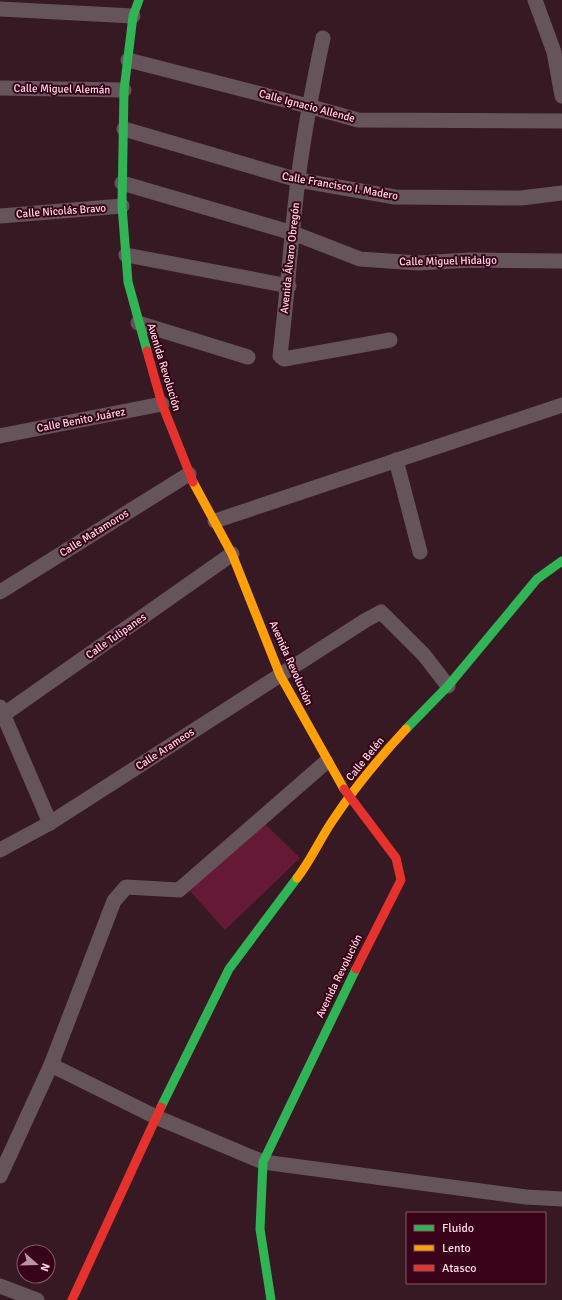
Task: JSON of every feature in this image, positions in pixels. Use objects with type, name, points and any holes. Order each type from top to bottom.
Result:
[{"type":"street","name":"Avenida Revolución","points":[[138,0],[133,16],[124,90],[122,183],[122,206],[128,282],[138,324],[162,404],[189,474],[232,554],[280,675],[326,762],[348,798],[396,858],[401,880],[340,1001],[263,1162],[260,1229],[271,1300]]},
{"type":"street","points":[[535,0],[561,75],[562,96]]},
{"type":"street","points":[[0,9],[133,16]]},
{"type":"street","name":"Avenida Álvaro Obregón","points":[[322,38],[308,106],[298,180],[289,286],[280,356],[282,358],[390,340]]},
{"type":"street","name":"Calle Ignacio Allende","points":[[128,60],[358,120],[562,121]]},
{"type":"street","name":"Calle Miguel Alemán","points":[[0,88],[124,90]]},
{"type":"street","name":"Calle Francisco I. Madero","points":[[124,129],[298,180],[394,197],[521,198],[562,193]]},
{"type":"street","name":"Calle Miguel Hidalgo","points":[[122,183],[293,233],[360,259],[418,263],[470,260],[562,261]]},
{"type":"street","name":"Calle Nicolás Bravo","points":[[0,216],[122,206]]},
{"type":"street","points":[[126,255],[289,286]]},
{"type":"street","points":[[138,324],[248,357]]},
{"type":"street","name":"Calle Benito Juárez","points":[[0,436],[162,404]]},
{"type":"street","points":[[215,521],[562,405]]},
{"type":"street","points":[[396,460],[420,552]]},
{"type":"street","name":"Calle Matamoros","points":[[0,592],[189,474]]},
{"type":"street","name":"Calle Tulipanes","points":[[1,713],[232,554]]},
{"type":"street","name":"Calle Belén","points":[[72,1300],[156,1117],[229,969],[308,864],[332,821],[374,763],[448,686],[536,579],[562,561]]},
{"type":"street","name":"Calle Arameos","points":[[0,850],[50,823],[366,620],[381,612],[424,655],[448,686]]},
{"type":"street","points":[[1,713],[50,823]]},
{"type":"street","points":[[0,1176],[51,1065],[114,901],[126,887],[179,890],[326,762]]},
{"type":"street","points":[[51,1065],[156,1117],[263,1162],[526,1197],[562,1199]]},
{"type":"street","points":[[0,1286],[37,1300]]},
{"type":"shaded area","points":[[263,822],[300,858],[225,930],[189,890]]},
{"type":"traffic: fast","points":[[139,0],[133,16],[124,90],[122,206],[128,282],[147,351]]},
{"type":"traffic: fast","points":[[406,729],[448,686],[537,579],[562,561]]},
{"type":"traffic: fast","points":[[161,1107],[229,969],[297,878]]},
{"type":"traffic: fast","points":[[271,1300],[260,1229],[263,1162],[356,969]]},
{"type":"traffic: slow","points":[[193,482],[232,554],[280,675],[344,789]]},
{"type":"traffic: slow","points":[[297,878],[307,864],[328,827],[350,796],[406,729]]},
{"type":"traffic: jam","points":[[147,351],[162,404],[193,482]]},
{"type":"traffic: jam","points":[[344,789],[396,858],[401,880],[356,969]]},
{"type":"traffic: jam","points":[[72,1300],[161,1107]]}]
